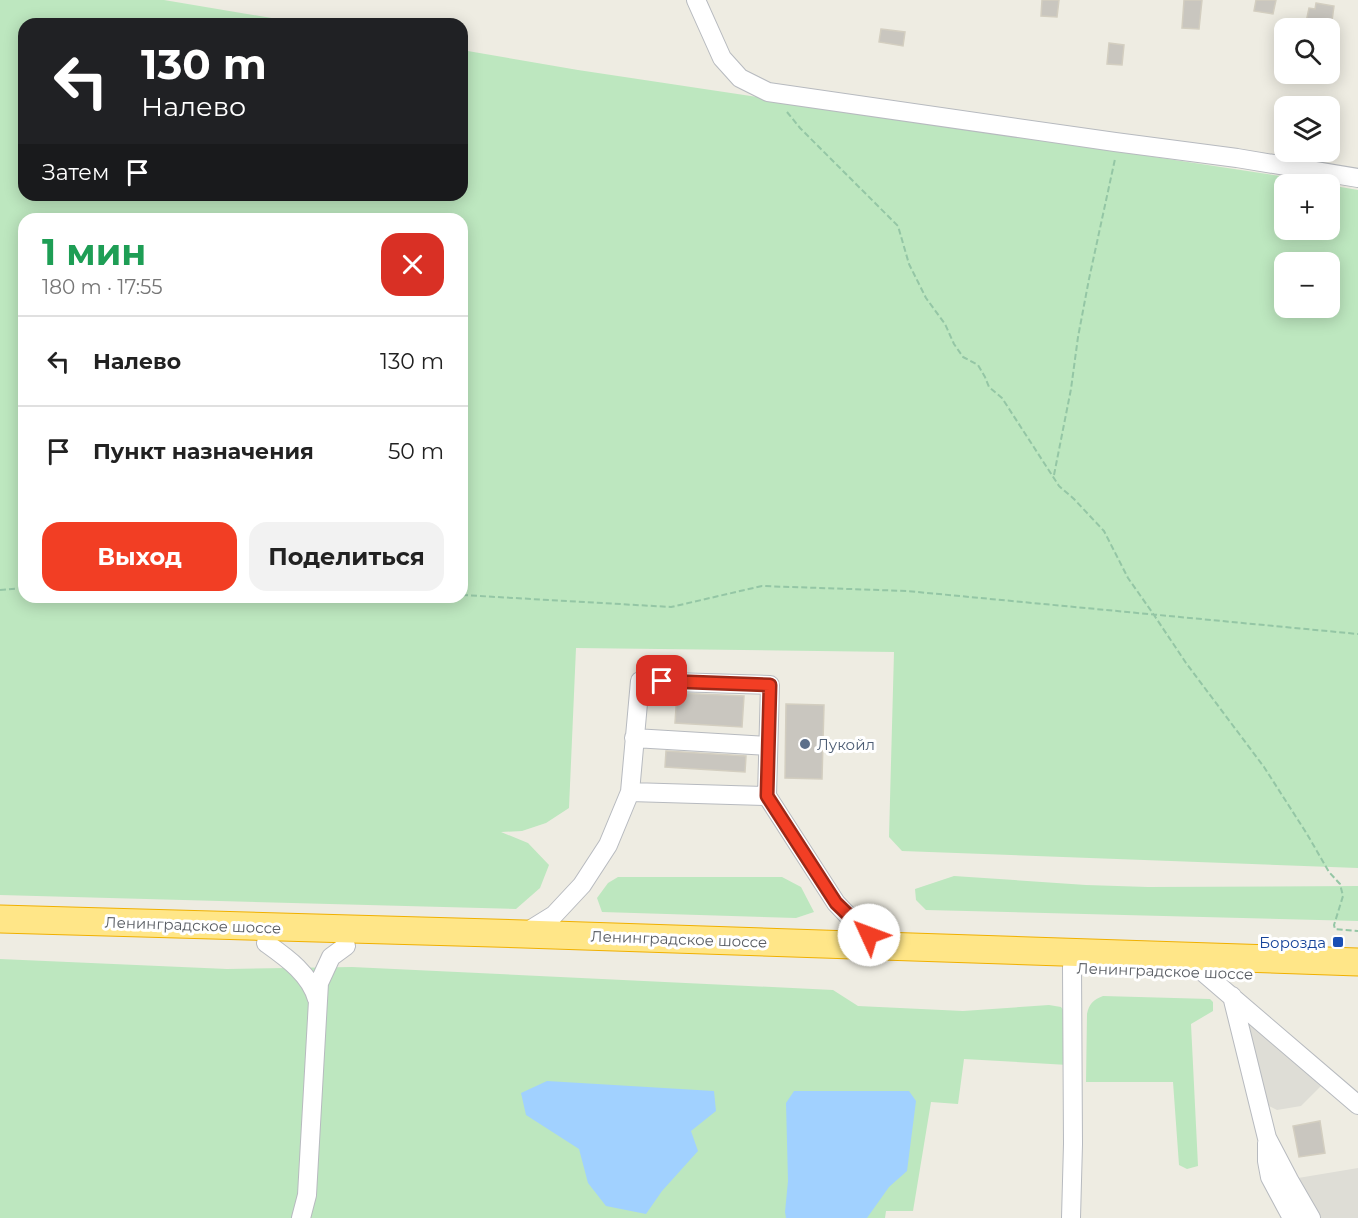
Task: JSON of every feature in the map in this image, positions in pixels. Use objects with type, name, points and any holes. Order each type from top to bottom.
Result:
[{"type":"highway","name":"Ленинградское шоссе","points":[[0,919],[1358,962]]},
{"type":"highway","name":"Ленинградское шоссе","points":[[0,936],[1072,967],[1358,978]]},
{"type":"street","points":[[696,0],[722,58],[740,78],[768,92],[1237,158],[1358,178]]},
{"type":"street","points":[[524,934],[554,915],[582,885],[608,845],[630,792],[640,681],[770,685],[767,796],[836,903],[882,946]]},
{"type":"street","points":[[634,738],[768,746]]},
{"type":"street","points":[[630,792],[767,796]]},
{"type":"street","points":[[266,944],[307,978],[314,989],[318,1004]]},
{"type":"street","points":[[301,1218],[307,1195],[319,983],[331,957],[346,946]]},
{"type":"street","points":[[1071,1218],[1072,967]]},
{"type":"street","points":[[1204,972],[1358,1105]]},
{"type":"street","points":[[1232,996],[1267,1138],[1288,1180],[1311,1218]]},
{"type":"street","points":[[1267,1138],[1270,1177],[1292,1218]]},
{"type":"path","points":[[778,93],[784,108],[800,128],[898,226],[909,264],[926,298],[945,324],[954,344],[963,357],[978,365],[989,387],[1002,398],[1059,486],[1104,531],[1128,578],[1186,663],[1264,768],[1329,872],[1340,884],[1343,896],[1335,929],[1358,931]]},
{"type":"path","points":[[1054,477],[1078,337],[1115,159],[1115,142]]},
{"type":"path","points":[[468,595],[671,607],[762,586],[907,591],[1358,634]]},
{"type":"path","points":[[0,590],[18,588]]},
{"type":"shaded area","points":[[1246,1019],[1324,1083],[1301,1106],[1277,1110],[1269,1106]]},
{"type":"shaded area","points":[[1358,1168],[1358,1218],[1299,1218],[1280,1181]]},
{"type":"green space","points":[[0,0],[164,0],[271,18],[18,18],[18,201],[468,201],[468,51],[578,70],[1274,175],[1274,240],[1340,240],[1340,187],[1358,190],[1358,868],[902,851],[889,837],[894,652],[576,648],[569,808],[546,823],[522,831],[501,832],[528,843],[549,865],[540,888],[516,909],[0,895]]},
{"type":"green space","points":[[954,876],[1148,887],[1358,886],[1358,921],[926,910],[916,900],[915,889]]},
{"type":"green space","points":[[618,877],[782,877],[801,887],[814,912],[796,918],[602,912],[597,898],[608,883]]},
{"type":"green space","points":[[0,959],[227,969],[352,967],[833,990],[858,1006],[963,1011],[1049,1005],[1061,1007],[1068,1016],[1068,1065],[964,1059],[958,1104],[931,1102],[913,1211],[886,1211],[885,1218],[0,1218]]},
{"type":"green space","points":[[1103,996],[1210,999],[1213,1002],[1213,1011],[1191,1024],[1198,1166],[1187,1169],[1179,1165],[1173,1082],[1086,1082],[1087,1014],[1092,1003]]},
{"type":"water","points":[[547,1081],[714,1091],[716,1111],[691,1131],[698,1151],[662,1191],[646,1214],[606,1206],[588,1183],[579,1149],[526,1115],[521,1093]]},
{"type":"water","points":[[794,1091],[909,1091],[916,1101],[907,1171],[889,1187],[867,1218],[786,1218],[788,1181],[786,1103]]},
{"type":"building","points":[[1042,0],[1059,0],[1057,17],[1041,16]]},
{"type":"building","points":[[1184,0],[1202,0],[1199,29],[1182,28]]},
{"type":"building","points":[[1256,0],[1276,0],[1273,14],[1254,11]]},
{"type":"building","points":[[1316,3],[1334,6],[1332,18],[1307,18],[1309,8],[1315,9]]},
{"type":"building","points":[[881,29],[905,32],[903,46],[879,42]]},
{"type":"building","points":[[1109,43],[1124,45],[1122,65],[1107,64]]},
{"type":"building","points":[[677,693],[744,696],[742,727],[675,723]]},
{"type":"building","points":[[786,704],[824,705],[822,779],[785,778]]},
{"type":"building","points":[[666,751],[746,756],[745,772],[665,767]]},
{"type":"building","points":[[1320,1121],[1325,1153],[1299,1157],[1293,1126]]},
{"type":"place","name":"Лукойл","points":[[805,744]]},
{"type":"place","name":"Борозда","points":[[1338,942]]},
{"type":"route","points":[[662,681],[770,685],[767,796],[836,903],[869,935]]}]
